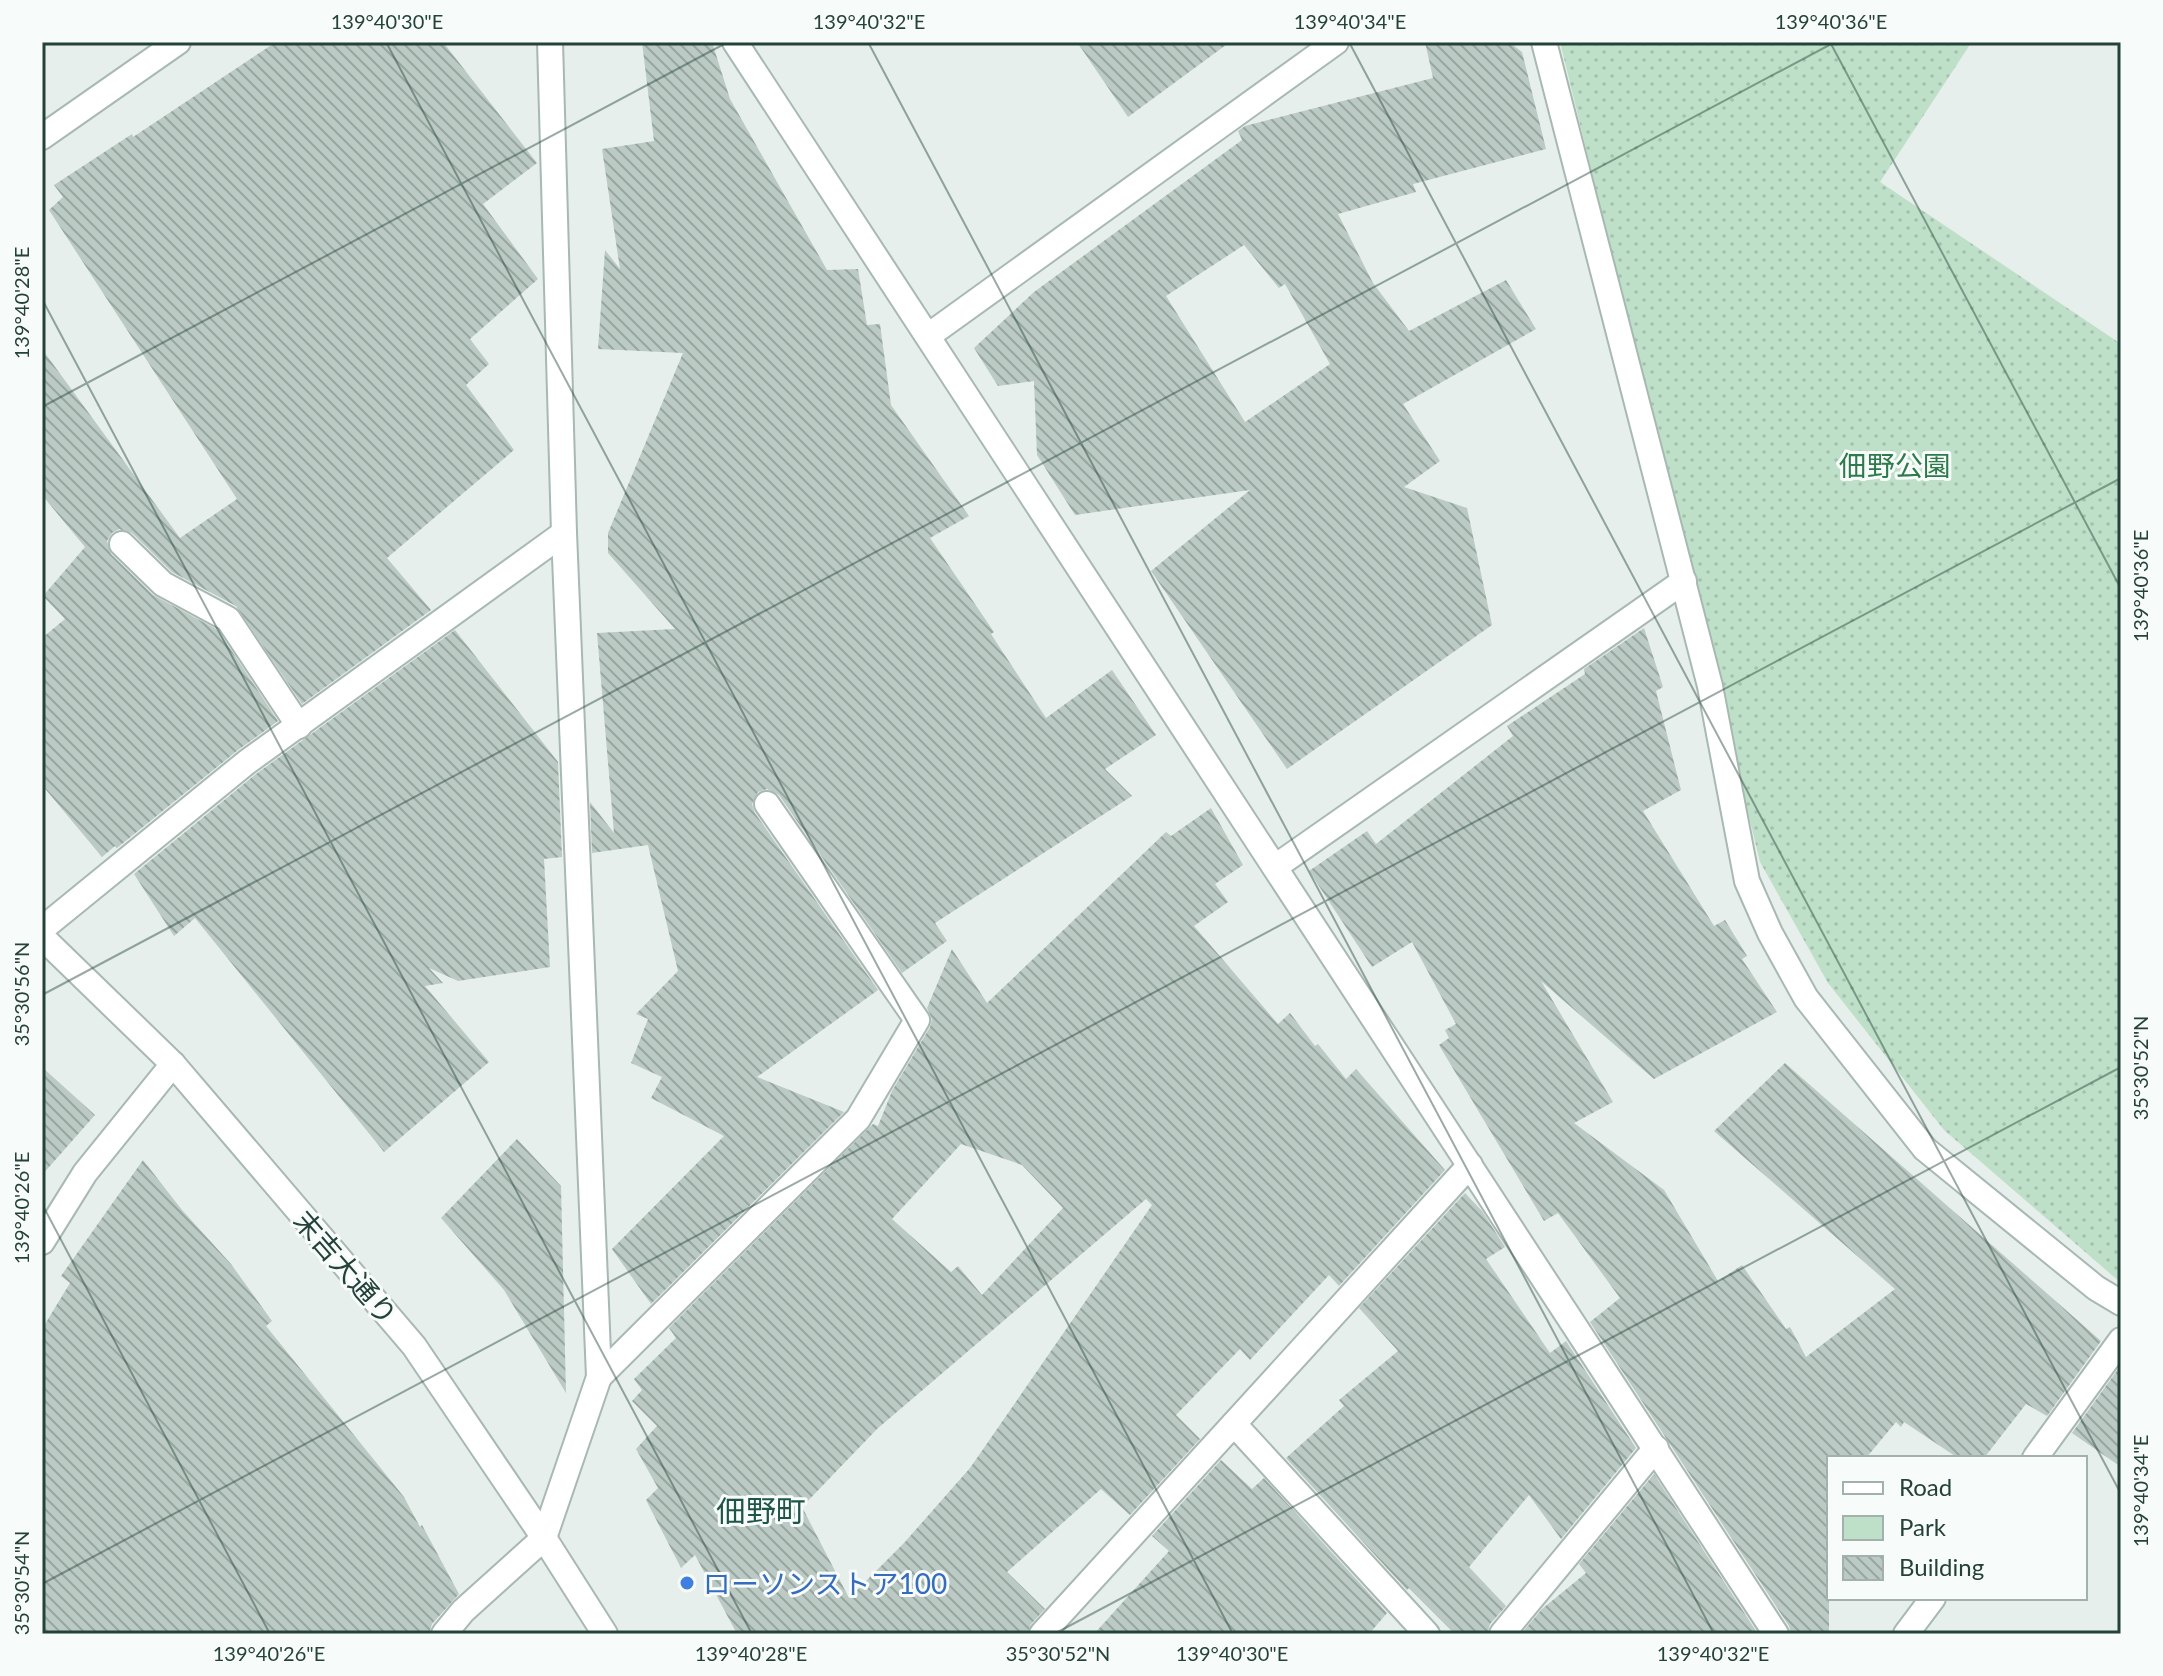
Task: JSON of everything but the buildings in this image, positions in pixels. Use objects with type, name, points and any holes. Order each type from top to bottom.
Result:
[{"type":"street","points":[[42,137],[178,42]]},
{"type":"street","points":[[444,1634],[463,1611],[544,1538],[599,1377],[564,533],[550,42]]},
{"type":"street","points":[[735,42],[1776,1634]]},
{"type":"street","points":[[1544,42],[1710,686],[1747,881],[1770,933],[1806,998],[1925,1149],[2096,1288],[2121,1303]]},
{"type":"street","points":[[928,336],[1333,43]]},
{"type":"street","points":[[42,929],[247,762],[564,533]]},
{"type":"street","points":[[122,544],[163,584],[228,619],[299,726]]},
{"type":"street","points":[[1275,867],[1684,581]]},
{"type":"street","points":[[599,1377],[858,1119],[917,1020],[767,804]]},
{"type":"street","name":"末吉大通り","points":[[42,937],[173,1064],[414,1346],[605,1634]]},
{"type":"street","points":[[42,1242],[85,1173],[173,1064]]},
{"type":"street","points":[[1042,1634],[1470,1165]]},
{"type":"street","points":[[2036,1456],[2121,1340]]},
{"type":"street","points":[[1234,1424],[1427,1634]]},
{"type":"street","points":[[1502,1634],[1656,1448]]},
{"type":"street","points":[[1906,1634],[1932,1600]]},
{"type":"green space","name":"佃野公園","points":[[1560,42],[1971,43],[1880,182],[2121,344],[2121,1283],[1944,1130],[1828,983],[1760,862]]},
{"type":"place","name":"ローソンストア100","points":[[687,1583]]},
{"type":"district","name":"佃野町","points":[[761,1510]]}]
